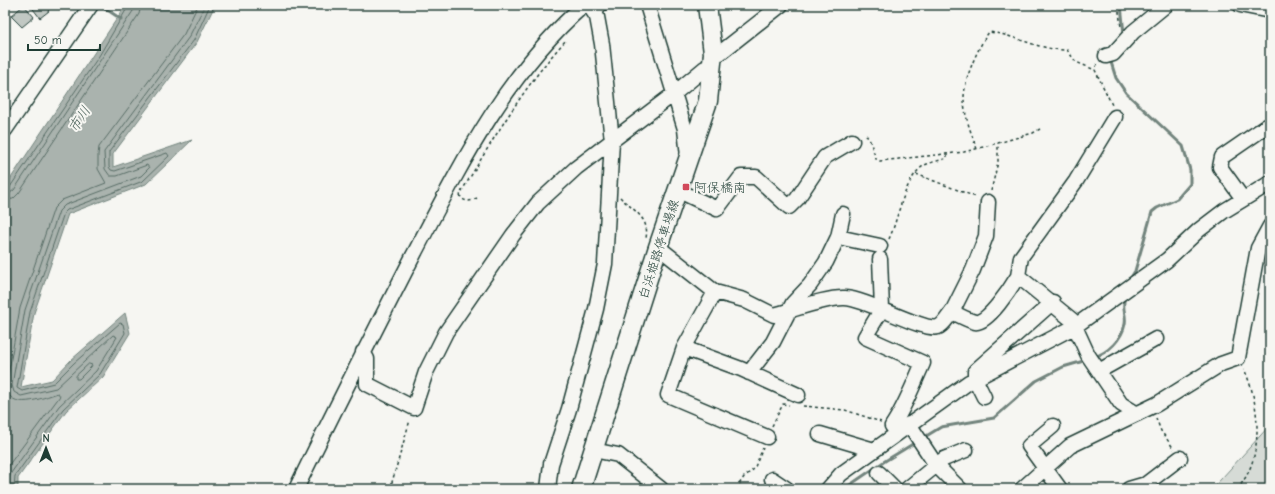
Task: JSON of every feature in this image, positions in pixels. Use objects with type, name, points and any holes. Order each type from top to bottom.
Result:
[{"type":"main road","name":"白浜姫路停車場線","points":[[581,489],[658,247],[708,101],[713,53],[707,5]]},
{"type":"street","points":[[296,489],[364,352],[465,157],[508,88],[563,23],[584,5]]},
{"type":"street","points":[[548,489],[551,464],[570,409],[599,294],[605,264],[608,187],[612,141],[602,44],[597,17],[593,11],[600,5]]},
{"type":"street","points":[[647,5],[685,129],[688,160]]},
{"type":"street","points":[[720,54],[781,5]]},
{"type":"street","points":[[1110,55],[1133,32],[1166,5]]},
{"type":"street","points":[[1240,5],[1270,11]]},
{"type":"street","points":[[5,130],[90,7]]},
{"type":"street","points":[[364,352],[366,359],[367,384],[414,408],[426,372],[446,332],[513,235],[538,203],[576,168],[675,93],[705,68]]},
{"type":"street","points":[[952,312],[976,322],[982,321],[1002,300],[1018,276],[1021,257],[1076,181],[1114,117]]},
{"type":"street","points":[[1243,199],[1220,167],[1222,157],[1267,126]]},
{"type":"street","points":[[678,190],[717,209],[741,177],[756,177],[789,207],[797,199],[825,157],[852,141]]},
{"type":"street","points":[[895,429],[909,424],[975,379],[1074,327],[1167,260],[1199,230],[1243,199],[1270,183]]},
{"type":"street","points":[[658,247],[715,292],[744,300],[774,315],[825,301],[845,298],[882,309],[927,327],[938,327],[952,312],[973,270],[986,236],[988,202]]},
{"type":"street","points":[[749,373],[773,342],[793,303],[810,285],[826,262],[838,237],[843,214]]},
{"type":"street","points":[[1022,489],[1070,446],[1157,404],[1220,364],[1238,358],[1258,248],[1270,226]]},
{"type":"street","points":[[828,489],[841,474],[874,450],[895,429],[904,409],[904,402],[923,363],[865,337],[882,309],[883,249],[838,237]]},
{"type":"street","points":[[1018,276],[1053,302],[1072,320],[1074,327],[1093,364],[1121,404],[1136,414]]},
{"type":"street","points":[[715,292],[684,348],[668,395],[767,437]]},
{"type":"street","points":[[984,397],[975,379],[975,371],[1053,302]]},
{"type":"street","points":[[1093,364],[1156,339]]},
{"type":"street","points":[[684,348],[769,382],[796,402]]},
{"type":"street","points":[[909,424],[936,465],[960,489]]},
{"type":"street","points":[[1053,426],[1029,446],[1060,489]]},
{"type":"street","points":[[820,434],[874,450]]},
{"type":"street","points":[[593,450],[618,455],[661,489]]},
{"type":"street","points":[[907,489],[936,465],[966,450]]},
{"type":"street","points":[[1129,489],[1146,484],[1180,458]]},
{"type":"street","points":[[879,472],[895,489]]},
{"type":"street","points":[[772,479],[787,489]]},
{"type":"path","points":[[977,149],[971,132],[964,98],[966,83],[983,39],[989,32],[998,33],[1045,48],[1067,50],[1076,62],[1095,70]]},
{"type":"path","points":[[477,198],[472,202],[467,202],[461,198],[460,194],[534,78],[569,37]]},
{"type":"path","points":[[866,135],[870,141],[876,159],[880,160],[947,154],[977,149],[1033,133],[1040,129]]},
{"type":"path","points":[[916,174],[988,202],[998,162],[998,143]]},
{"type":"path","points":[[883,249],[901,204],[916,174],[923,166],[947,158],[947,154]]},
{"type":"path","points":[[608,187],[614,189],[639,213],[646,223],[645,241],[658,247]]},
{"type":"path","points":[[1237,489],[1242,483],[1254,459],[1257,428],[1252,387],[1238,358]]},
{"type":"path","points":[[736,489],[744,477],[754,469],[783,404],[796,402],[845,410],[895,429]]},
{"type":"path","points":[[1157,404],[1156,421],[1180,458]]},
{"type":"path","points":[[390,489],[414,408]]},
{"type":"shaded area","points":[[1270,425],[1270,489],[1212,489]]},
{"type":"water","name":"市川","points":[[126,5],[215,5],[197,42],[113,154],[113,167],[192,140],[146,184],[68,214],[34,313],[21,387],[52,380],[71,360],[125,313],[130,333],[103,377],[66,411],[18,478],[18,489],[5,489],[5,187]]},
{"type":"building","points":[[24,5],[34,17],[22,27],[11,16]]},
{"type":"building","points":[[30,5],[45,5],[49,11],[40,18]]},
{"type":"waterway","points":[[100,5],[121,19]]},
{"type":"waterway","points":[[1121,5],[1124,34]]},
{"type":"waterway","points":[[1110,59],[1116,78],[1126,93],[1183,146],[1190,170],[1190,184],[1177,199],[1157,208],[1152,212],[1135,271],[1130,279]]},
{"type":"waterway","points":[[1094,357],[1114,345],[1121,335],[1125,324],[1125,296]]},
{"type":"waterway","points":[[923,438],[941,427],[994,418],[1036,381],[1063,367],[1087,360]]},
{"type":"waterway","points":[[844,489],[916,442]]},
{"type":"place","name":"阿保橋南","points":[[686,187]]}]
